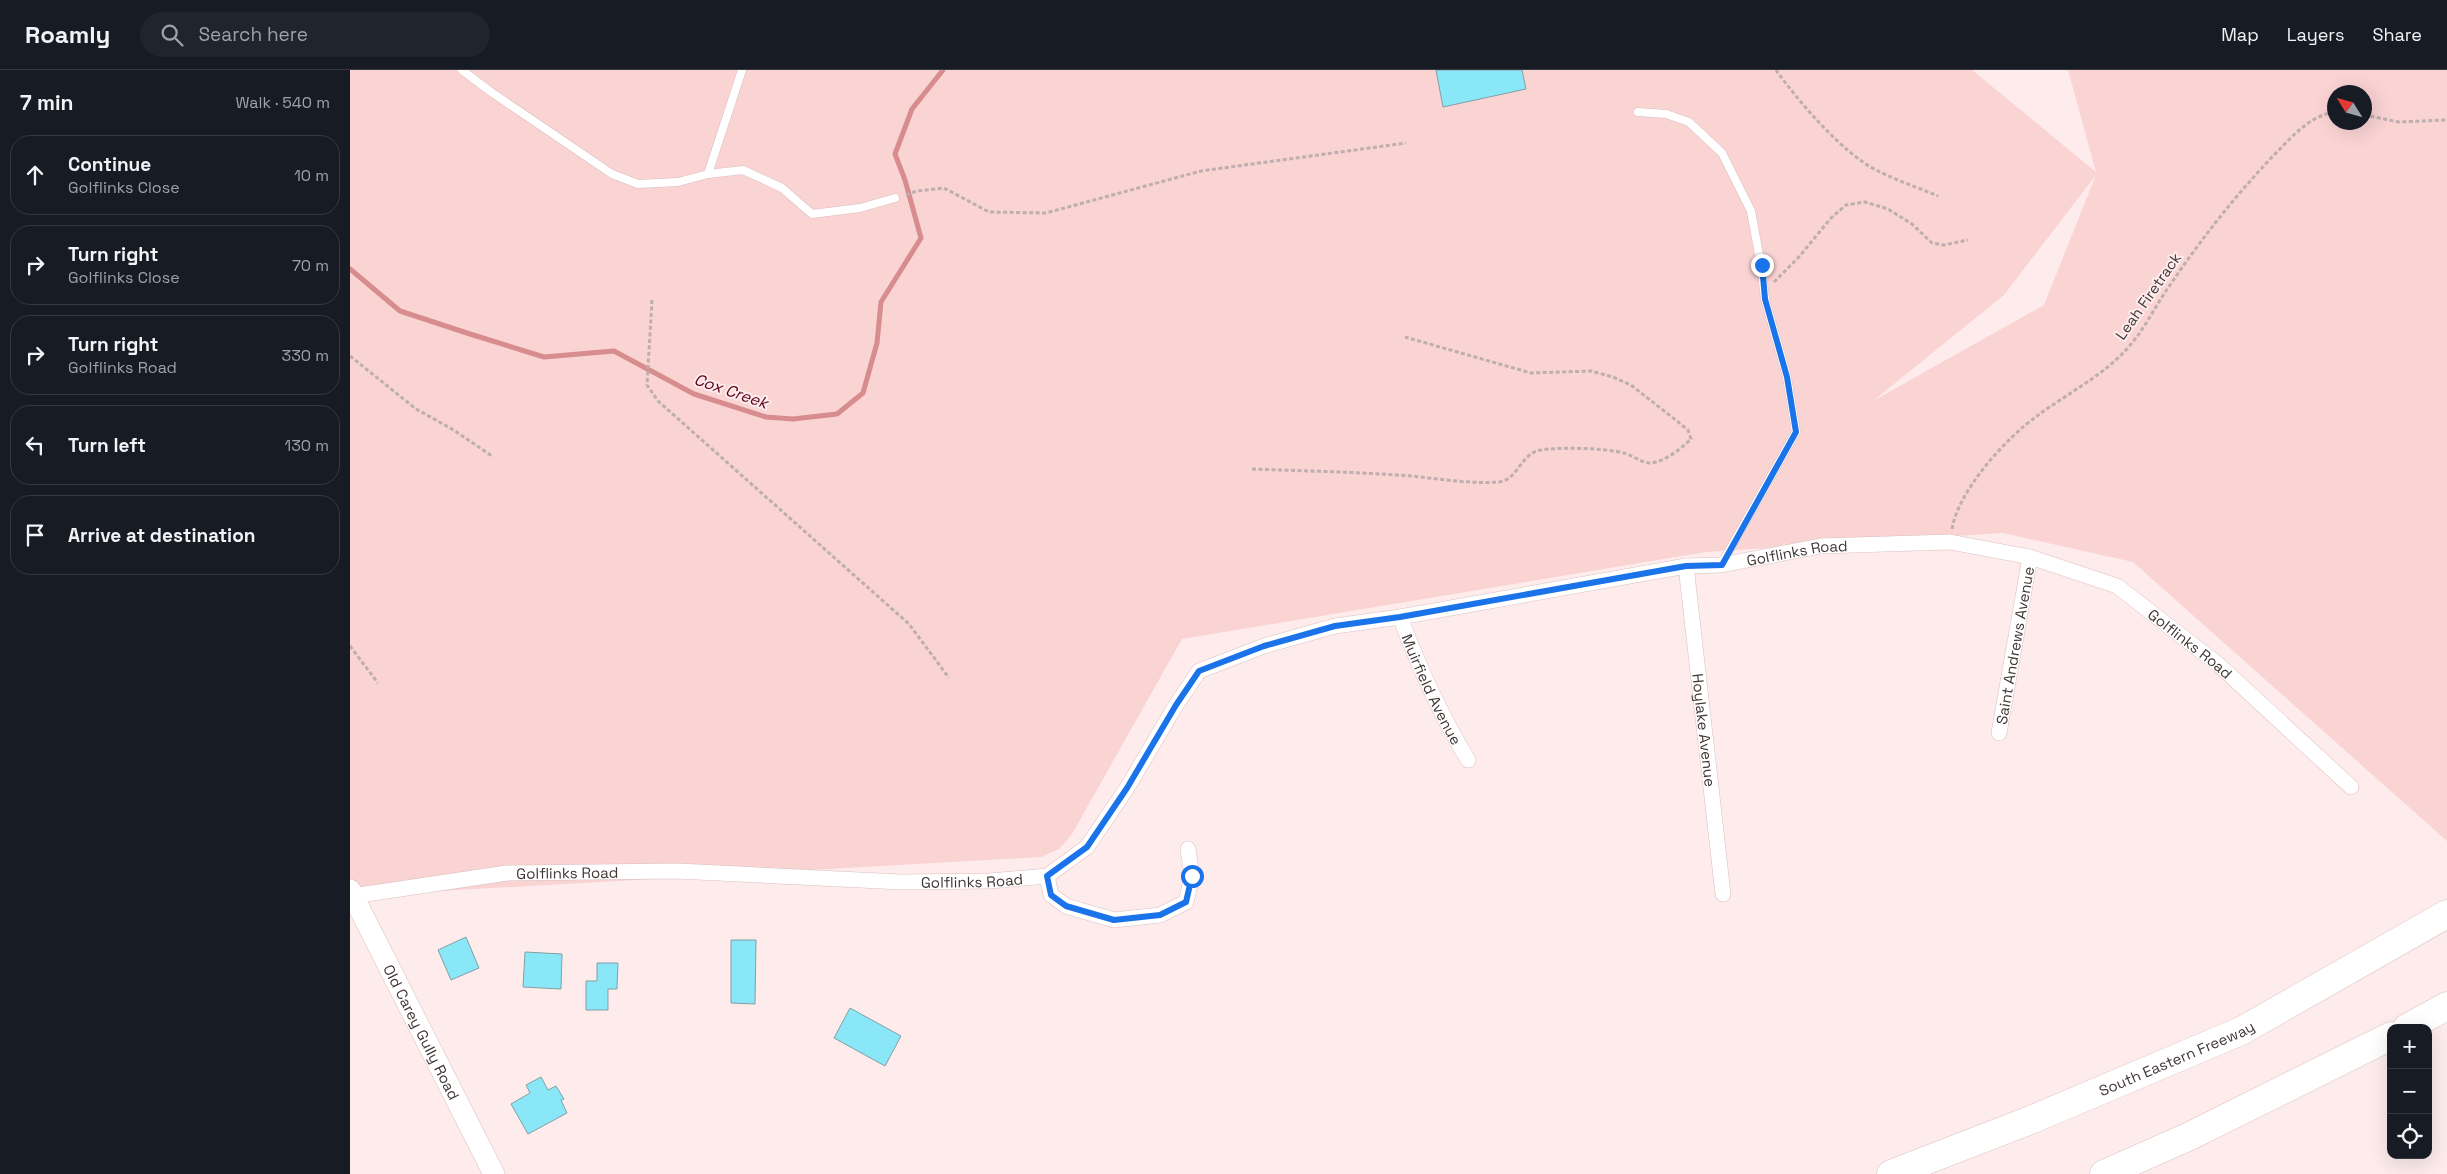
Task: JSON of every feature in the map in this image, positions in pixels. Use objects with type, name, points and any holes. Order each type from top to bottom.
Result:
[{"type":"highway","name":"South Eastern Freeway","points":[[1890,1174],[2033,1119],[2241,1031],[2447,914]]},
{"type":"highway","points":[[2414,1024],[2447,1006]]},
{"type":"highway","points":[[2104,1174],[2190,1136],[2387,1038]]},
{"type":"main road","name":"Old Carey Gully Road","points":[[351,893],[494,1174]]},
{"type":"street","name":"Golflinks Road","points":[[351,893],[507,873],[677,871],[901,882],[990,881],[1047,876],[1087,847],[1127,788],[1176,705],[1199,671],[1264,646],[1335,626],[1400,617],[1686,566],[1722,565],[1821,546],[1950,542],[2030,557],[2117,586],[2219,665],[2352,788]]},
{"type":"street","name":"Saint Andrews Avenue","points":[[1999,733],[2030,557]]},
{"type":"street","name":"Hoylake Avenue","points":[[1686,566],[1723,894]]},
{"type":"street","name":"Muirfield Avenue","points":[[1400,617],[1422,673],[1446,724],[1468,760]]},
{"type":"street","points":[[1047,876],[1051,895],[1066,906],[1114,920],[1160,915],[1186,902],[1192,876],[1188,849]]},
{"type":"lane","points":[[462,70],[491,92],[612,174],[638,184],[678,182],[708,174],[743,170],[782,188],[812,214],[860,208],[896,198]]},
{"type":"lane","points":[[708,174],[742,70]]},
{"type":"lane","points":[[1638,112],[1666,114],[1689,122],[1722,152],[1751,211],[1762,265],[1765,299],[1787,377],[1796,432],[1722,565]]},
{"type":"path","points":[[1776,70],[1792,92],[1852,153],[1877,171],[1938,196]]},
{"type":"path","name":"Leah Firetrack","points":[[1950,542],[1954,520],[1967,493],[1986,464],[2035,417],[2098,374],[2135,340],[2193,253],[2244,186],[2300,130],[2318,116],[2327,114]]},
{"type":"path","points":[[2372,117],[2399,122],[2447,120]]},
{"type":"path","points":[[917,191],[944,188],[989,212],[1046,213],[1200,171],[1406,143]]},
{"type":"path","points":[[1772,284],[1798,258],[1831,218],[1846,205],[1865,202],[1888,209],[1912,224],[1932,243],[1944,245],[1968,240]]},
{"type":"path","points":[[652,300],[647,385],[658,401],[909,624],[948,678]]},
{"type":"path","points":[[1252,468],[1411,476],[1463,482],[1500,482],[1512,477],[1529,453],[1540,450],[1562,448],[1623,453],[1648,463],[1656,462],[1681,449],[1691,439],[1688,430],[1631,385],[1613,378],[1591,372],[1531,373],[1405,337]]},
{"type":"path","points":[[350,356],[416,409],[452,429],[492,456]]},
{"type":"path","points":[[350,646],[378,684]]},
{"type":"shaded area","points":[[350,70],[1972,70],[2096,172],[2068,70],[2447,70],[2447,841],[2133,562],[2003,533],[1706,552],[1182,639],[1072,834],[1059,849],[1041,857],[353,896],[350,890]],"holes":[[[2096,175],[2044,305],[1873,401],[2004,295]]]},
{"type":"building","points":[[1436,70],[1522,70],[1526,89],[1443,107]]},
{"type":"building","points":[[466,937],[479,968],[451,980],[438,950]]},
{"type":"building","points":[[731,940],[756,940],[755,1004],[731,1003]]},
{"type":"building","points":[[525,952],[562,954],[561,989],[523,987]]},
{"type":"building","points":[[597,963],[618,963],[617,989],[608,989],[608,1010],[586,1010],[586,981],[597,981]]},
{"type":"building","points":[[850,1008],[901,1036],[885,1066],[834,1038]]},
{"type":"building","points":[[541,1077],[548,1090],[556,1086],[564,1099],[561,1100],[567,1113],[528,1134],[511,1104],[530,1093],[526,1085]]},
{"type":"waterway","name":"Cox Creek","points":[[350,269],[400,311],[544,357],[614,351],[694,394],[766,417],[793,419],[837,414],[863,393],[877,343],[881,302],[921,238],[905,180],[895,154],[912,109],[943,70]]},
{"type":"route","points":[[1192,876],[1186,902],[1160,915],[1114,920],[1066,906],[1051,895],[1047,876],[1087,847],[1127,788],[1176,705],[1199,671],[1264,646],[1335,626],[1400,617],[1686,566],[1722,565],[1796,432],[1787,377],[1765,299],[1762,265]]}]
